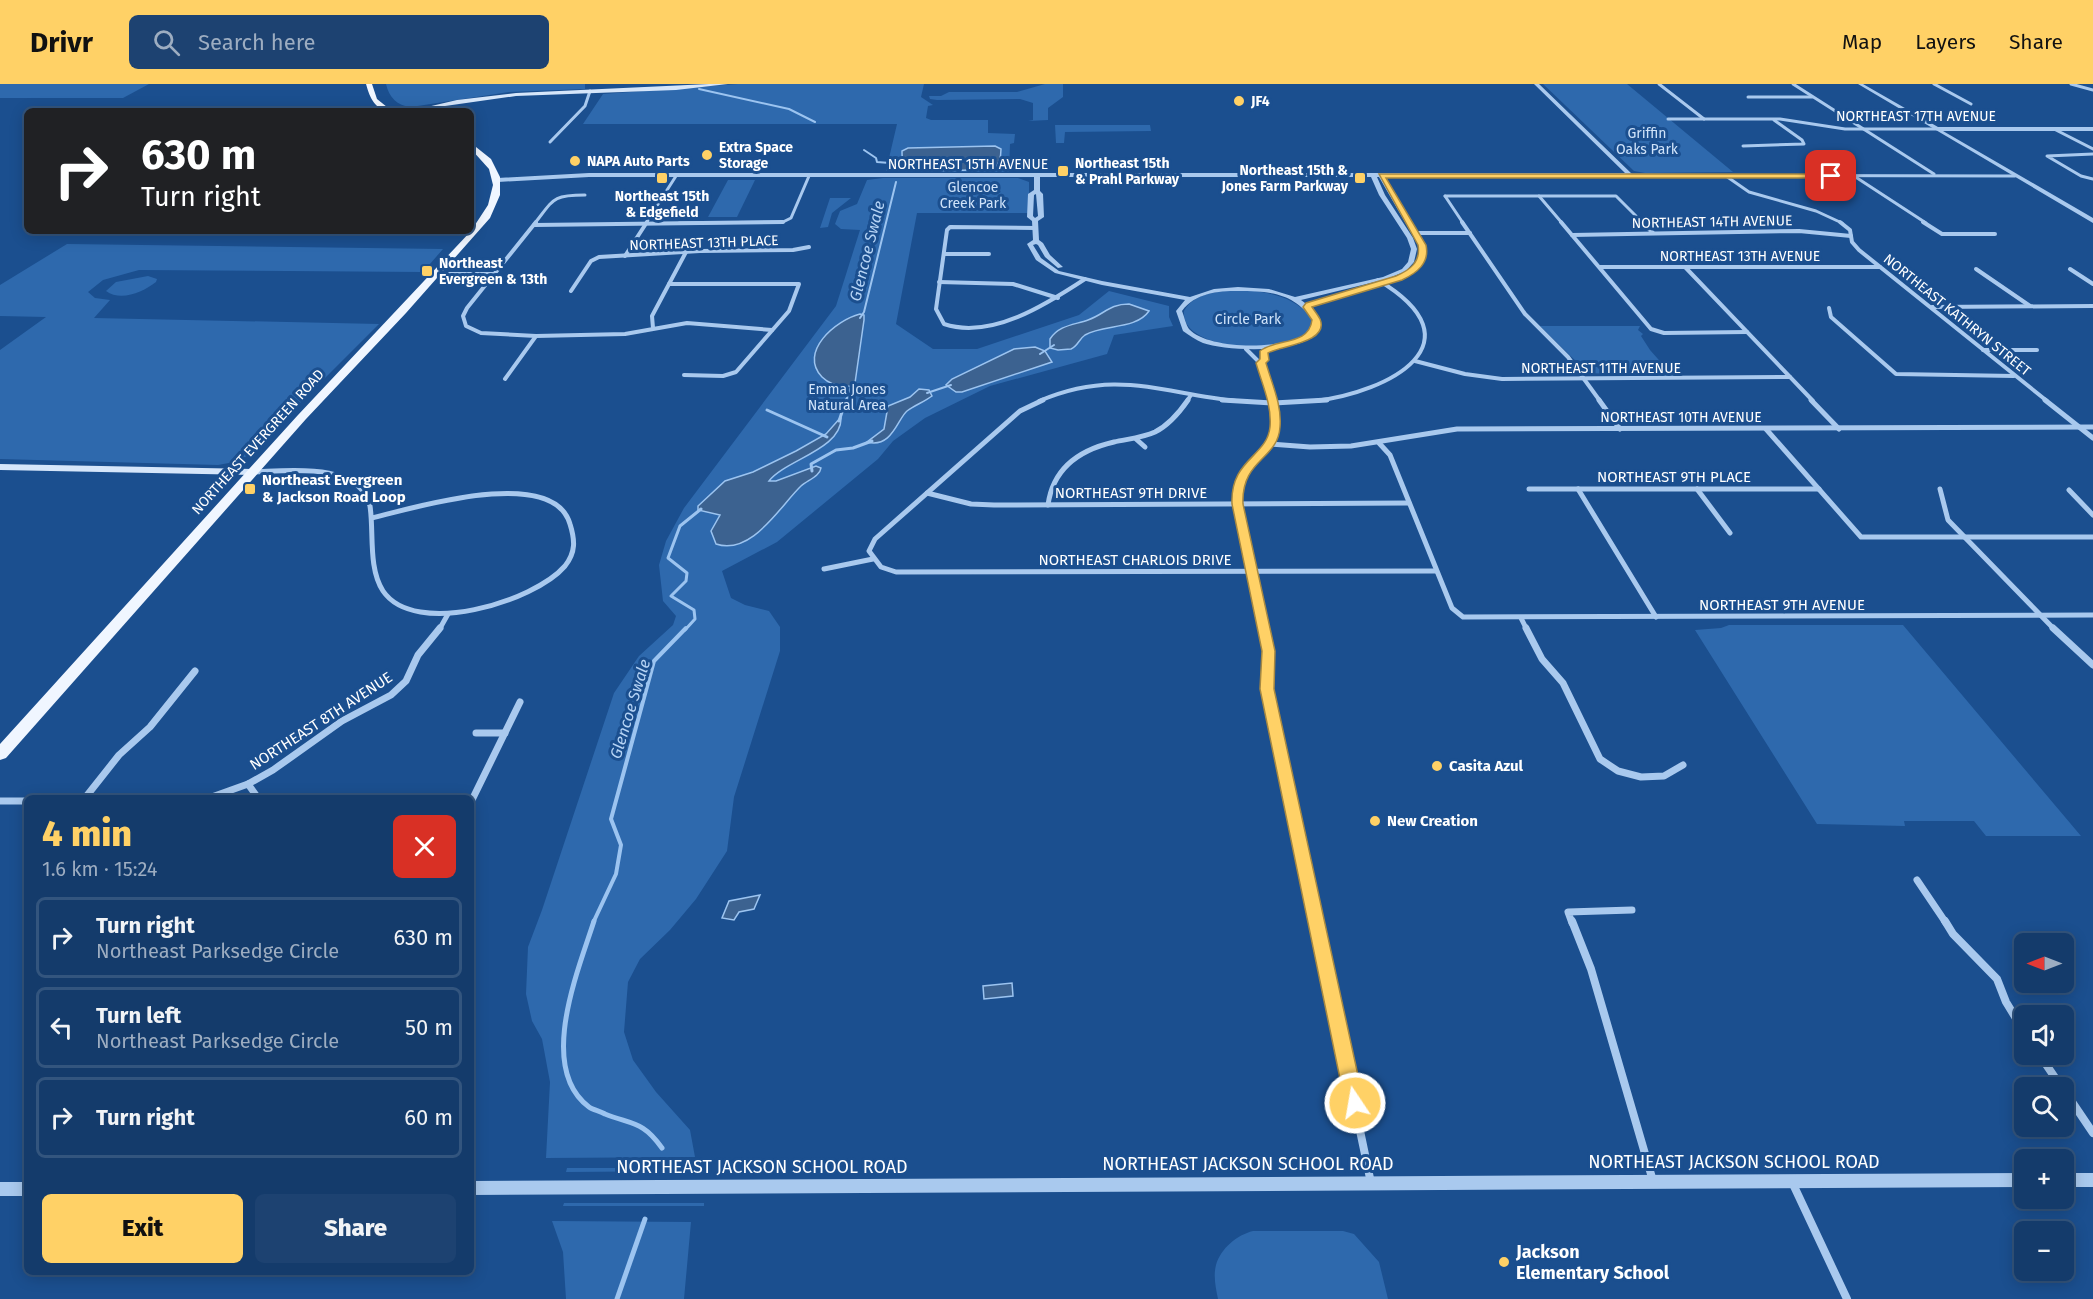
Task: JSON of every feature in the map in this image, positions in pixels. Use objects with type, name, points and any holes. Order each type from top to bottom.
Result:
[{"type":"main road","points":[[369,84],[372,96],[385,108]]},
{"type":"main road","points":[[431,108],[513,94],[686,88],[725,84]]},
{"type":"main road","points":[[474,147],[488,159],[498,180]]},
{"type":"main road","name":"NORTHEAST EVERGREEN ROAD","points":[[474,231],[487,216],[495,199],[498,180]]},
{"type":"main road","name":"NORTHEAST EVERGREEN ROAD","points":[[0,754],[253,472],[471,234]]},
{"type":"main road","points":[[0,467],[253,472]]},
{"type":"street","points":[[1536,84],[1630,176]]},
{"type":"street","points":[[1659,84],[1704,119]]},
{"type":"street","points":[[1793,84],[1937,176]]},
{"type":"street","points":[[1860,84],[2093,222]]},
{"type":"street","points":[[1934,84],[1971,104]]},
{"type":"street","points":[[2071,84],[2093,90]]},
{"type":"street","points":[[550,142],[585,106],[590,91]]},
{"type":"street","points":[[1748,97],[1813,97]]},
{"type":"street","name":"NORTHEAST 17TH AVENUE","points":[[1668,119],[1773,119],[1839,129],[2093,129]]},
{"type":"street","points":[[1743,146],[1804,144],[1802,140],[1773,119]]},
{"type":"street","points":[[2054,129],[2093,149]]},
{"type":"street","points":[[2093,154],[2047,156],[2081,176],[2093,179]]},
{"type":"street","points":[[1037,175],[1041,217],[1036,224],[1036,241],[1030,244],[1038,259],[1057,272],[1102,284],[1191,299]]},
{"type":"street","points":[[1294,299],[1381,282],[1409,266],[1413,259],[1414,249],[1373,175]]},
{"type":"street","points":[[1307,307],[1316,302],[1411,273],[1419,264],[1423,248],[1382,175]]},
{"type":"street","name":"NORTHEAST 15TH AVENUE","points":[[498,180],[551,176],[2015,176]]},
{"type":"street","points":[[625,256],[676,176]]},
{"type":"street","points":[[534,225],[786,221],[790,218],[809,176]]},
{"type":"street","name":"NORTHEAST KATHRYN STREET","points":[[1726,176],[1750,192],[1812,211],[1843,224],[1850,230],[1855,246],[2093,438]]},
{"type":"street","points":[[1853,176],[1942,234],[1995,234]]},
{"type":"street","points":[[1036,224],[1030,217],[1031,194],[1037,190]]},
{"type":"street","points":[[585,195],[557,197],[467,308],[463,316],[466,326],[481,333],[536,336],[606,335],[705,323],[772,330]]},
{"type":"street","points":[[1620,429],[1585,378],[1525,314],[1444,196],[1616,196],[1653,233]]},
{"type":"street","points":[[1539,196],[1648,326],[1657,332],[1747,332]]},
{"type":"street","points":[[1812,211],[1818,208]]},
{"type":"street","points":[[1036,224],[950,227],[947,230],[936,309],[937,316],[943,324],[960,330],[980,327],[1058,298],[1085,279]]},
{"type":"street","name":"NORTHEAST 14TH AVENUE","points":[[1572,235],[1799,231],[1851,236]]},
{"type":"street","points":[[1415,233],[1470,233]]},
{"type":"street","name":"NORTHEAST 13TH PLACE","points":[[571,291],[591,261],[599,257],[686,252],[793,250],[809,247]]},
{"type":"street","points":[[653,328],[652,316],[686,252]]},
{"type":"street","points":[[944,254],[989,254]]},
{"type":"street","name":"NORTHEAST 13TH AVENUE","points":[[1600,267],[1881,267]]},
{"type":"street","points":[[1685,267],[1839,429]]},
{"type":"street","points":[[1976,269],[2030,307]]},
{"type":"street","points":[[2070,269],[2093,284]]},
{"type":"street","points":[[437,274],[494,274]]},
{"type":"street","points":[[939,282],[993,281],[1013,284],[1058,298]]},
{"type":"street","points":[[824,569],[873,559],[869,551],[875,539],[1020,411],[1040,400],[1085,388],[1122,383],[1155,386],[1191,395],[1233,401],[1273,403],[1320,400],[1358,392],[1392,378],[1415,361],[1425,340],[1423,322],[1413,306],[1381,282]]},
{"type":"street","points":[[669,284],[799,284],[793,305],[739,369],[730,375],[684,375]]},
{"type":"street","points":[[1102,284],[1181,307]]},
{"type":"street","points":[[1244,289],[1274,292],[1294,299],[1307,307],[1317,320],[1316,327],[1311,334],[1297,342],[1269,349],[1246,349],[1216,344],[1192,333],[1180,320],[1181,307],[1191,299],[1214,291],[1244,289]]},
{"type":"street","points":[[1932,307],[2093,306]]},
{"type":"street","points":[[1829,308],[1831,318],[1896,374],[2014,376]]},
{"type":"street","points":[[505,380],[536,336]]},
{"type":"street","points":[[1246,349],[1261,363],[1276,421],[1270,444],[1240,478],[1237,504],[1269,651],[1267,689],[1371,1184]]},
{"type":"street","points":[[1261,363],[1264,360],[1264,353],[1269,349]]},
{"type":"street","points":[[1983,350],[2037,350]]},
{"type":"street","name":"NORTHEAST 11TH AVENUE","points":[[1415,361],[1484,378],[1790,377]]},
{"type":"street","points":[[1048,505],[1049,491],[1054,478],[1064,466],[1107,444],[1136,439],[1160,429],[1177,416],[1191,395]]},
{"type":"street","name":"NORTHEAST 10TH AVENUE","points":[[1270,444],[1319,447],[1379,443],[1421,433],[1457,429],[2093,428]]},
{"type":"street","points":[[1767,429],[1861,537],[2093,537]]},
{"type":"street","points":[[1136,439],[1144,447]]},
{"type":"street","points":[[1379,443],[1390,455],[1436,571]]},
{"type":"street","points":[[253,472],[320,472],[342,477],[359,486],[369,497],[376,575],[380,588],[390,601],[413,610],[448,614],[472,611],[520,597],[547,582],[566,565],[576,546],[570,519],[561,506],[544,498],[523,493],[500,492],[468,496],[372,518]]},
{"type":"street","name":"NORTHEAST 9TH PLACE","points":[[1529,489],[1819,489]]},
{"type":"street","points":[[1578,489],[1656,617]]},
{"type":"street","points":[[1697,489],[1730,533]]},
{"type":"street","points":[[1940,489],[1948,520],[2093,665]]},
{"type":"street","points":[[2069,490],[2093,515]]},
{"type":"street","name":"NORTHEAST 9TH DRIVE","points":[[927,493],[971,504],[1409,502]]},
{"type":"street","name":"NORTHEAST CHARLOIS DRIVE","points":[[873,559],[881,567],[896,572],[1436,571]]},
{"type":"street","name":"NORTHEAST 9TH AVENUE","points":[[1436,571],[1455,612],[1470,618],[2093,615]]},
{"type":"street","name":"NORTHEAST 8TH AVENUE","points":[[217,795],[248,784],[296,756],[342,722],[399,688],[406,681],[418,655],[432,640],[448,614]]},
{"type":"street","points":[[1521,618],[1542,659],[1563,683],[1605,765],[1618,773],[1638,776],[1670,774],[1683,765]]},
{"type":"street","points":[[87,795],[119,755],[150,727],[195,671]]},
{"type":"street","points":[[474,796],[520,702]]},
{"type":"street","points":[[476,733],[505,733]]},
{"type":"street","points":[[248,784],[256,795]]},
{"type":"street","points":[[0,801],[24,801]]},
{"type":"street","points":[[1917,880],[1953,934],[1997,979],[2014,1015]]},
{"type":"street","points":[[1632,910],[1568,912],[1591,969],[1622,1081],[1654,1182]]},
{"type":"street","points":[[2074,1105],[2093,1133]]},
{"type":"street","name":"NORTHEAST JACKSON SCHOOL ROAD","points":[[474,1188],[2014,1180]]},
{"type":"street","points":[[2074,1180],[2093,1180]]},
{"type":"street","points":[[1791,1182],[1848,1299]]},
{"type":"street","points":[[0,1189],[24,1189]]},
{"type":"green space","points":[[0,84],[149,84],[123,98],[0,98]]},
{"type":"green space","points":[[386,84],[585,84],[585,89],[509,92],[411,107],[394,100]]},
{"type":"green space","points":[[738,84],[924,84],[921,97],[933,105],[928,106],[926,118],[931,120],[988,120],[988,133],[1015,134],[1014,143],[1010,144],[1009,172],[886,171],[897,124],[583,124],[603,94]],"holes":[[[999,147],[994,168],[960,171],[931,170],[902,161],[908,148]]]},
{"type":"green space","points":[[1045,84],[1063,84],[1063,97],[1048,108],[1048,120],[1028,121],[1033,120],[1033,103],[1020,99],[937,100],[930,99],[929,96],[941,96],[949,92],[1017,92]]},
{"type":"green space","name":"Griffin Oaks Park","points":[[1543,84],[1627,84],[1733,172],[1645,173],[1634,171]]},
{"type":"green space","points":[[1055,125],[1150,125],[1151,131],[1065,132],[1064,143],[1056,143]]},
{"type":"green space","points":[[1018,178],[1029,182],[1029,213],[917,213],[896,324],[933,349],[977,349],[1079,315],[1109,291],[1169,306],[1169,317],[1173,326],[1114,335],[1107,354],[990,386],[925,418],[893,441],[878,459],[777,542],[722,571],[731,598],[745,605],[769,611],[780,627],[780,651],[734,797],[727,851],[696,899],[670,930],[640,959],[628,982],[624,1032],[633,1060],[656,1092],[690,1130],[695,1157],[546,1158],[550,1082],[542,1039],[532,1021],[526,994],[528,947],[614,693],[639,656],[673,625],[676,616],[663,601],[659,565],[666,541],[684,508],[836,306],[860,230],[841,229],[835,224],[840,211],[857,204],[867,180]]},
{"type":"green space","points":[[728,180],[755,180],[737,217],[708,217]]},
{"type":"green space","points":[[830,198],[851,198],[832,213],[828,227],[820,228]]},
{"type":"green space","points":[[67,244],[443,249],[423,272],[139,270],[103,280],[88,292],[95,298],[110,300],[94,318],[379,324],[247,456],[234,462],[218,465],[0,459],[0,350],[46,317],[0,316],[0,285]]},
{"type":"green space","points":[[148,276],[157,279],[156,282],[138,292],[118,296],[106,291],[116,282]]},
{"type":"green space","name":"Circle Park","points":[[1246,290],[1290,300],[1311,317],[1311,328],[1300,337],[1282,343],[1238,346],[1217,342],[1199,335],[1187,325],[1184,311],[1196,299],[1212,293]]},
{"type":"green space","points":[[1540,326],[1640,326],[1638,330],[1643,334],[1641,336],[1650,350],[1673,376],[1588,373]]},
{"type":"green space","points":[[1729,625],[1903,625],[2081,836],[1986,836],[1974,821],[1904,821],[1905,826],[1817,824],[1695,630],[1721,628]]},
{"type":"green space","points":[[567,1168],[698,1168],[697,1171],[566,1172]]},
{"type":"green space","points":[[564,1203],[704,1203],[704,1206],[563,1206]]},
{"type":"green space","points":[[552,1221],[691,1222],[684,1299],[566,1299],[563,1252]]},
{"type":"green space","points":[[1253,1231],[1343,1231],[1354,1234],[1379,1262],[1388,1299],[1218,1299],[1215,1274],[1218,1259],[1230,1243]]},
{"type":"shaded area","points":[[995,146],[1001,149],[1001,152],[999,162],[994,168],[924,170],[908,167],[902,158],[902,151],[908,148]]},
{"type":"shaded area","points":[[1122,304],[1149,311],[1143,317],[1128,324],[1101,329],[1085,335],[1071,349],[1050,348],[1050,339],[1062,328],[1094,318]]},
{"type":"shaded area","points":[[864,315],[864,320],[855,383],[852,386],[832,384],[822,377],[816,367],[814,357],[817,348],[831,330],[850,317]]},
{"type":"shaded area","points":[[1035,347],[1045,351],[1052,362],[962,392],[956,392],[946,385],[952,379],[1014,349]]},
{"type":"shaded area","points":[[919,389],[929,390],[932,396],[907,411],[893,432],[883,441],[867,442],[884,429],[888,406],[910,397]]},
{"type":"shaded area","points":[[841,417],[839,428],[833,438],[769,481],[776,481],[816,466],[821,468],[818,473],[801,486],[753,536],[742,543],[729,546],[716,544],[711,531],[720,515],[698,510],[698,506],[725,481],[753,472],[796,451],[826,434]]},
{"type":"shaded area","points":[[760,895],[754,909],[739,912],[734,920],[722,918],[729,901]]},
{"type":"shaded area","points":[[1012,983],[1013,996],[984,999],[983,986]]},
{"type":"waterway","name":"Glencoe Swale","points":[[699,89],[789,109],[815,122]]},
{"type":"waterway","name":"Glencoe Swale","points":[[864,150],[876,158],[877,162],[890,163],[898,170],[909,163]]},
{"type":"waterway","name":"Glencoe Swale","points":[[860,318],[864,312],[896,182]]},
{"type":"waterway","points":[[1040,354],[1054,345]]},
{"type":"waterway","name":"Glencoe Swale","points":[[846,401],[852,383]]},
{"type":"waterway","points":[[927,393],[951,385]]},
{"type":"waterway","name":"Glencoe Swale","points":[[839,421],[846,400]]},
{"type":"waterway","points":[[767,410],[827,437]]},
{"type":"waterway","points":[[812,471],[811,464],[836,450],[853,448],[872,441]]},
{"type":"waterway","name":"Glencoe Swale","points":[[685,630],[695,619],[694,610],[671,596],[686,581],[687,573],[668,558],[680,526],[701,509]]},
{"type":"waterway","name":"Glencoe Swale","points":[[593,923],[616,874],[621,845],[611,819],[654,661],[686,628]]},
{"type":"waterway","name":"Glencoe Swale","points":[[594,921],[579,966],[566,1018],[564,1044],[566,1069],[574,1090],[589,1107],[643,1128],[662,1148]]},
{"type":"waterway","name":"Glencoe Swale","points":[[617,1299],[645,1219]]},
{"type":"place","name":"JF4","points":[[1239,101]]},
{"type":"place","name":"Extra Space Storage","points":[[707,155]]},
{"type":"place","name":"NAPA Auto Parts","points":[[575,161]]},
{"type":"place","name":"Northeast 15th & Prahl Parkway","points":[[1063,171]]},
{"type":"place","name":"Northeast 15th & Edgefield","points":[[662,178]]},
{"type":"place","name":"Northeast 15th & Jones Farm Parkway","points":[[1360,178]]},
{"type":"place","name":"Northeast Evergreen & 13th","points":[[427,271]]},
{"type":"place","name":"Northeast Evergreen & Jackson Road Loop","points":[[250,489]]},
{"type":"place","name":"Casita Azul","points":[[1437,766]]},
{"type":"place","name":"New Creation","points":[[1375,821]]},
{"type":"place","name":"Jackson Elementary School","points":[[1504,1262]]},
{"type":"route","points":[[1355,1103],[1267,689],[1269,651],[1237,504],[1240,478],[1270,444],[1275,429],[1275,409],[1261,363],[1264,360],[1265,351],[1297,342],[1314,331],[1317,320],[1314,313],[1307,307],[1309,305],[1392,281],[1411,273],[1419,264],[1424,253],[1422,245],[1382,175],[1831,176]]},
{"type":"park label","name":"Glencoe Creek Park","points":[[973,196]]},
{"type":"park label","name":"Emma Jones Natural Area","points":[[847,398]]}]
